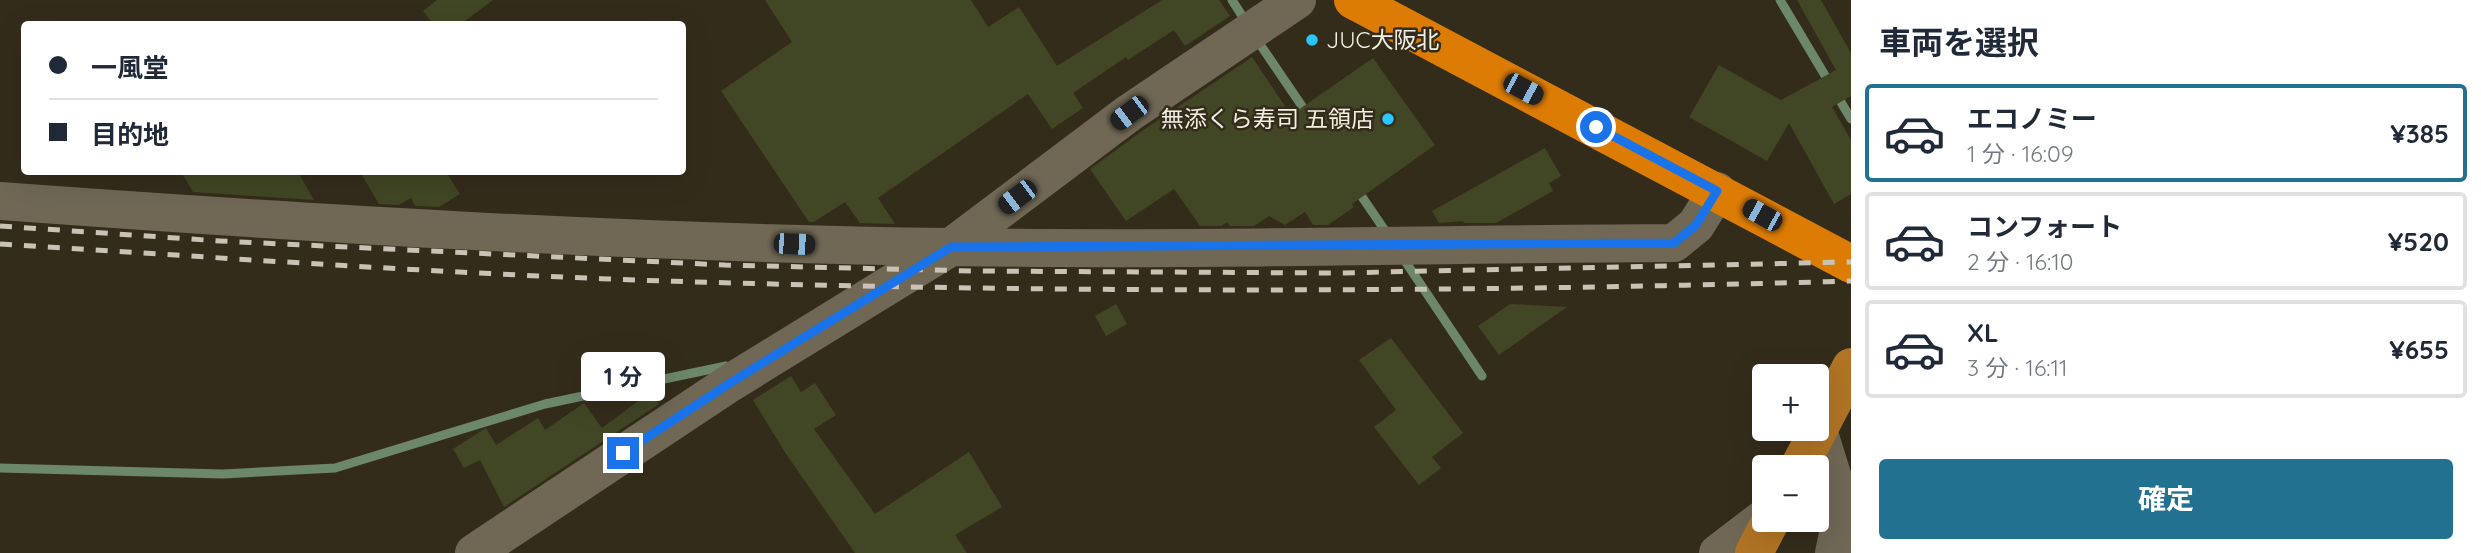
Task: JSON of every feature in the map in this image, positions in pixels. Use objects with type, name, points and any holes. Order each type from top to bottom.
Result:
[{"type":"highway","points":[[1353,0],[1851,264]]},
{"type":"main road","points":[[1829,409],[1851,367]]},
{"type":"main road","points":[[1754,553],[1765,532]]},
{"type":"street","points":[[474,553],[730,383],[951,247],[1129,113],[1282,10]]},
{"type":"street","points":[[0,201],[417,229],[664,241],[951,247],[1374,246],[1674,243],[1696,225],[1717,191]]},
{"type":"street","points":[[1821,441],[1843,510],[1834,553]]},
{"type":"street","points":[[1718,553],[1752,527]]},
{"type":"building","points":[[437,0],[493,0],[465,21],[431,21],[423,11]]},
{"type":"building","points":[[765,0],[971,0],[988,27],[1019,7],[1057,66],[1162,0],[1219,0],[1230,16],[1185,46],[1174,30],[1128,60],[1126,57],[1073,93],[1083,108],[1052,129],[1028,94],[878,198],[895,224],[860,223],[845,202],[814,222],[809,222],[721,91],[792,42]]},
{"type":"building","points":[[1797,0],[1821,0],[1851,53],[1851,96],[1832,107],[1851,140],[1851,194],[1834,204],[1789,123],[1767,161],[1689,117],[1719,65],[1781,100],[1836,70]]},
{"type":"building","points":[[1252,57],[1291,115],[1373,58],[1435,145],[1352,204],[1354,207],[1328,225],[1313,225],[1305,212],[1285,225],[1269,216],[1254,226],[1230,226],[1227,222],[1221,226],[1200,226],[1174,189],[1126,221],[1090,169]]},
{"type":"building","points":[[1545,148],[1561,176],[1549,183],[1553,191],[1496,223],[1439,223],[1432,211]]},
{"type":"building","points":[[183,175],[300,175],[314,200],[193,192]]},
{"type":"building","points":[[362,175],[448,175],[460,194],[439,207],[415,206],[411,198],[399,205],[379,204]]},
{"type":"building","points":[[1116,304],[1127,324],[1106,336],[1095,316]]},
{"type":"building","points":[[1510,304],[1567,307],[1499,355],[1478,326]]},
{"type":"building","points":[[1391,338],[1463,433],[1432,457],[1441,468],[1419,485],[1374,427],[1396,410],[1359,360]]},
{"type":"building","points":[[791,376],[801,392],[815,383],[836,415],[814,429],[875,514],[969,452],[1002,507],[955,535],[967,553],[855,553],[786,454],[753,400]]},
{"type":"building","points":[[650,392],[659,404],[504,507],[480,460],[464,468],[453,449],[486,428],[496,445],[538,418],[545,430],[584,403],[602,428]]},
{"type":"waterway","points":[[1232,0],[1246,22]]},
{"type":"waterway","points":[[1780,0],[1851,119]]},
{"type":"waterway","points":[[1255,37],[1308,115]]},
{"type":"waterway","points":[[1356,188],[1388,235]]},
{"type":"waterway","points":[[1401,255],[1482,376]]},
{"type":"waterway","points":[[0,468],[223,474],[335,468],[545,404],[726,366]]},
{"type":"railway","points":[[0,226],[220,241],[725,265],[973,271],[1338,273],[1851,262]]},
{"type":"railway","points":[[0,244],[550,276],[874,286],[1293,290],[1851,281]]},
{"type":"place","name":"JUC大阪北","points":[[1312,40]]},
{"type":"place","name":"無添くら寿司 五領店","points":[[1388,119]]},
{"type":"route","points":[[623,453],[730,383],[951,247],[1150,248],[1674,243],[1696,225],[1717,191],[1596,127]]}]
